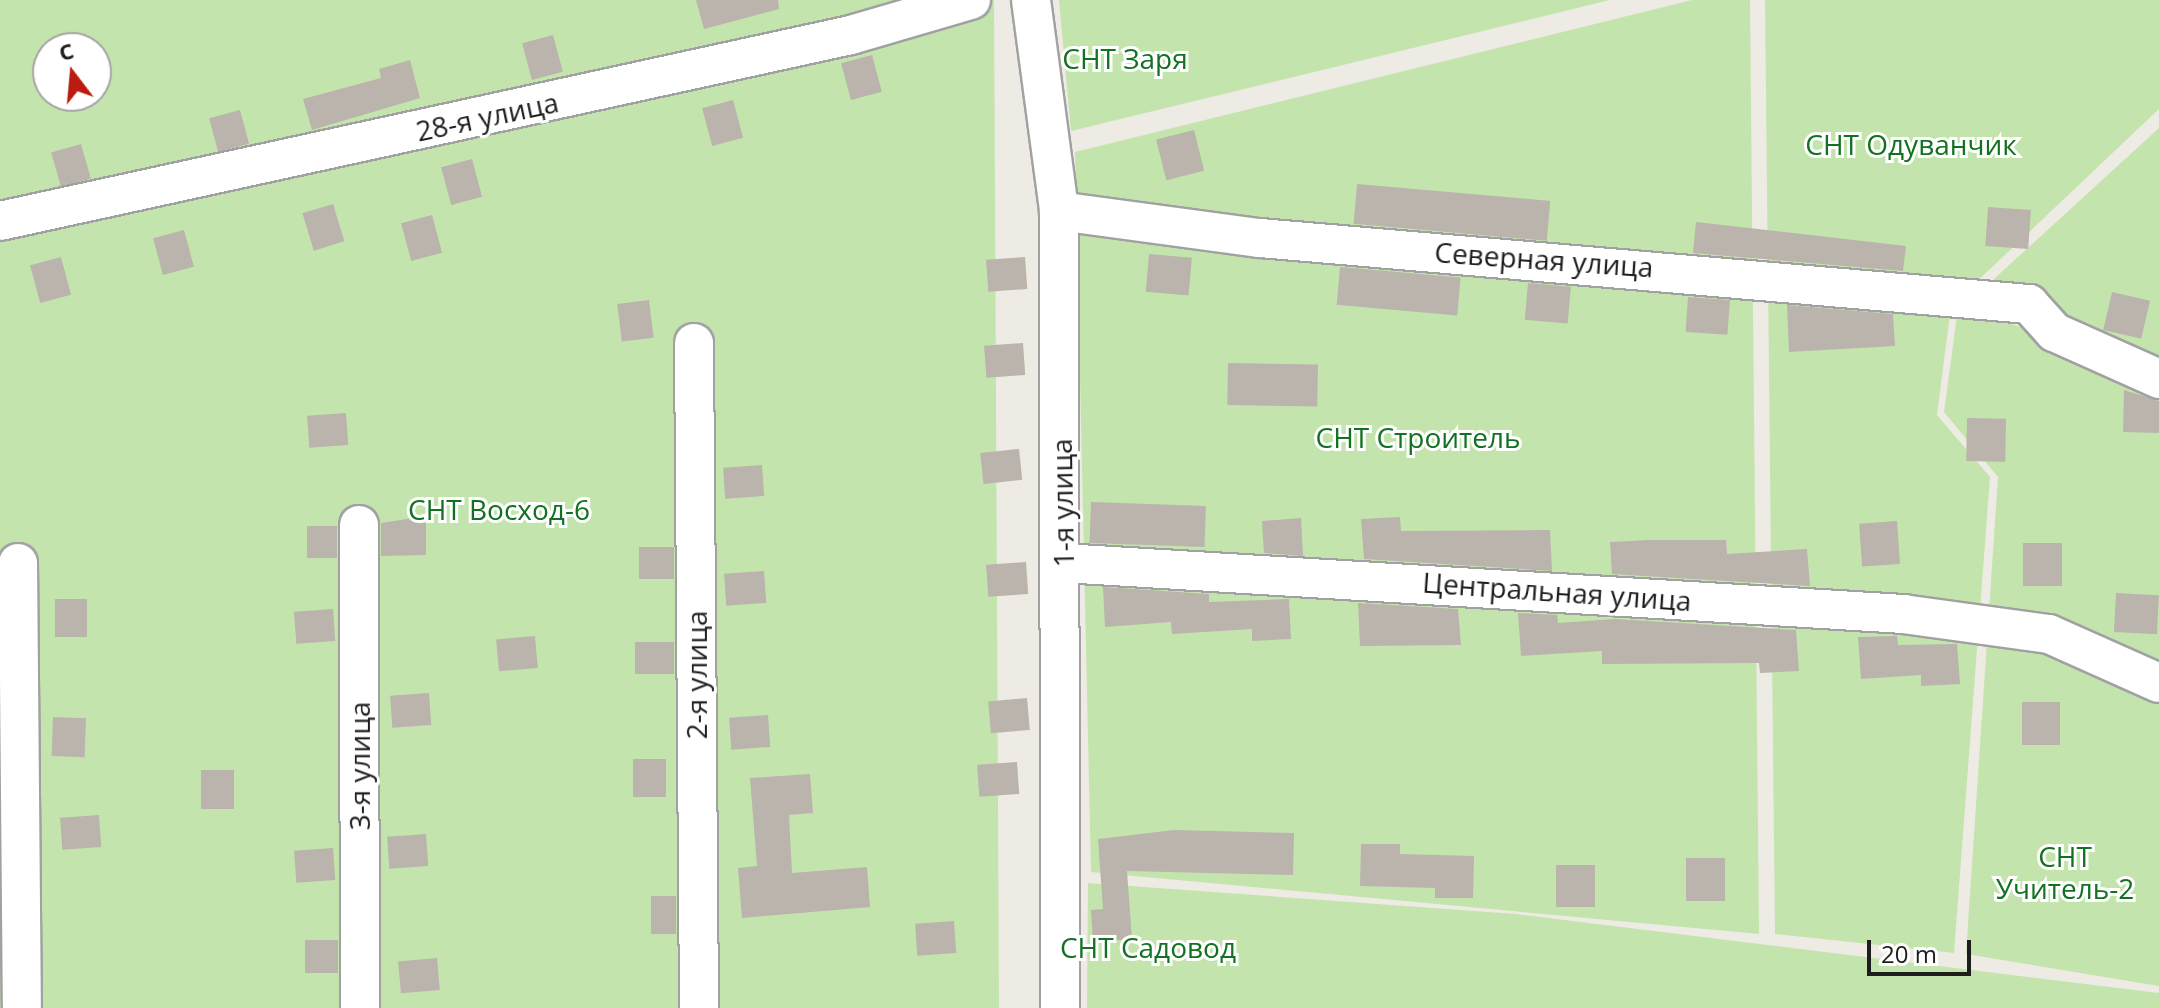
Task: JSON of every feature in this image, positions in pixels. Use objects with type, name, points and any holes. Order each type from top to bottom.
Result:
[{"type":"street","name":"28-я улица","points":[[0,221],[851,35],[971,0]]},
{"type":"street","name":"1-я улица","points":[[1031,0],[1059,211],[1063,563],[1060,1008]]},
{"type":"street","name":"Северная улица","points":[[1059,211],[1260,238],[2029,304],[2054,332],[2159,379]]},
{"type":"street","name":"2-я улица","points":[[694,343],[699,1008]]},
{"type":"street","name":"3-я улица","points":[[359,525],[360,1008]]},
{"type":"street","points":[[18,563],[22,1008]]},
{"type":"street","name":"Центральная улица","points":[[1063,563],[1887,613],[2049,634],[2159,683]]},
{"type":"green space","name":"СНТ Восход-6","points":[[0,0],[994,0],[999,1008],[0,1008]]},
{"type":"green space","name":"СНТ Заря","points":[[1059,0],[1610,0],[1071,131]]},
{"type":"green space","name":"СНТ Строитель","points":[[1692,0],[1750,0],[1759,934],[1091,872],[1075,152]]},
{"type":"green space","name":"СНТ Одуванчик","points":[[1765,0],[2159,0],[2159,109],[1951,306],[1937,415],[1990,477],[1954,953],[1775,934]]},
{"type":"green space","points":[[2159,128],[2159,356],[1972,299]]},
{"type":"green space","name":"СНТ Учитель-2","points":[[1958,308],[2159,369],[2159,986],[1966,954],[1998,477],[1944,412]]},
{"type":"green space","name":"СНТ Садовод","points":[[1088,883],[1516,914],[2159,993],[2159,1008],[1087,1008]]},
{"type":"building","points":[[696,0],[778,0],[779,9],[704,29]]},
{"type":"building","points":[[553,35],[563,72],[532,80],[522,43]]},
{"type":"building","points":[[872,55],[882,92],[851,100],[841,63]]},
{"type":"building","points":[[410,60],[420,98],[312,130],[303,99],[381,78],[379,69]]},
{"type":"building","points":[[733,100],[743,138],[712,146],[702,108]]},
{"type":"building","points":[[240,110],[249,144],[218,152],[209,118]]},
{"type":"building","points":[[1194,130],[1204,171],[1166,180],[1156,139]]},
{"type":"building","points":[[81,144],[91,179],[61,187],[51,153]]},
{"type":"building","points":[[472,159],[482,197],[451,205],[441,167]]},
{"type":"building","points":[[1357,184],[1550,201],[1547,241],[1354,224]]},
{"type":"building","points":[[333,204],[344,241],[314,251],[302,213]]},
{"type":"building","points":[[1988,207],[2031,210],[2028,249],[1985,246]]},
{"type":"building","points":[[432,215],[442,253],[411,261],[401,223]]},
{"type":"building","points":[[1696,222],[1906,246],[1903,271],[1693,253]]},
{"type":"building","points":[[184,230],[194,267],[163,275],[153,238]]},
{"type":"building","points":[[1149,254],[1192,258],[1189,296],[1146,292]]},
{"type":"building","points":[[61,257],[71,295],[40,303],[30,265]]},
{"type":"building","points":[[1025,257],[1027,289],[988,292],[986,260]]},
{"type":"building","points":[[1340,267],[1461,278],[1457,315],[1337,305]]},
{"type":"building","points":[[1528,283],[1571,287],[1568,324],[1525,320]]},
{"type":"building","points":[[2112,292],[2150,301],[2141,339],[2103,330]]},
{"type":"building","points":[[1688,297],[1730,300],[1727,335],[1686,332]]},
{"type":"building","points":[[649,300],[654,338],[622,342],[617,304]]},
{"type":"building","points":[[1787,305],[1893,314],[1895,346],[1789,352]]},
{"type":"building","points":[[1023,343],[1025,375],[986,378],[984,346]]},
{"type":"building","points":[[1228,363],[1318,365],[1317,407],[1227,405]]},
{"type":"building","points":[[2124,390],[2159,401],[2159,433],[2123,432]]},
{"type":"building","points":[[346,413],[348,445],[309,448],[307,416]]},
{"type":"building","points":[[1967,418],[2006,419],[2005,462],[1966,461]]},
{"type":"building","points":[[1019,449],[1022,480],[983,484],[980,453]]},
{"type":"building","points":[[762,465],[764,496],[725,499],[723,468]]},
{"type":"building","points":[[1091,502],[1206,506],[1204,547],[1090,543]]},
{"type":"building","points":[[426,516],[426,555],[381,556],[381,523]]},
{"type":"building","points":[[1400,517],[1401,531],[1550,530],[1552,571],[1364,559],[1361,519]]},
{"type":"building","points":[[1301,518],[1303,556],[1264,553],[1262,521]]},
{"type":"building","points":[[1897,521],[1900,564],[1862,567],[1859,524]]},
{"type":"building","points":[[307,526],[337,526],[337,558],[307,558]]},
{"type":"building","points":[[1726,540],[1727,554],[1807,549],[1810,586],[1612,574],[1610,542]]},
{"type":"building","points":[[2023,543],[2062,543],[2062,586],[2023,586]]},
{"type":"building","points":[[639,547],[674,547],[674,579],[639,579]]},
{"type":"building","points":[[1026,562],[1028,594],[988,597],[986,565]]},
{"type":"building","points":[[764,571],[766,603],[726,606],[724,574]]},
{"type":"building","points":[[1103,587],[1209,594],[1209,602],[1289,599],[1291,639],[1252,641],[1252,629],[1172,634],[1171,622],[1105,627]]},
{"type":"building","points":[[2116,593],[2159,595],[2157,634],[2114,632]]},
{"type":"building","points":[[55,599],[87,599],[87,637],[55,637]]},
{"type":"building","points":[[1358,603],[1458,609],[1461,645],[1360,646]]},
{"type":"building","points":[[333,609],[335,641],[296,644],[294,612]]},
{"type":"building","points":[[1518,613],[1557,615],[1558,623],[1615,619],[1796,630],[1799,671],[1760,673],[1759,663],[1602,664],[1602,651],[1521,656]]},
{"type":"building","points":[[535,636],[538,668],[499,671],[496,639]]},
{"type":"building","points":[[1897,636],[1898,645],[1957,644],[1960,684],[1921,686],[1921,675],[1861,679],[1858,637]]},
{"type":"building","points":[[635,642],[674,642],[674,674],[635,674]]},
{"type":"building","points":[[429,693],[431,725],[392,728],[390,696]]},
{"type":"building","points":[[1027,698],[1030,730],[991,733],[988,701]]},
{"type":"building","points":[[2022,702],[2060,702],[2060,745],[2022,745]]},
{"type":"building","points":[[768,715],[770,747],[731,750],[729,718]]},
{"type":"building","points":[[53,717],[86,718],[85,757],[52,756]]},
{"type":"building","points":[[633,759],[666,759],[666,797],[633,797]]},
{"type":"building","points":[[1017,762],[1019,794],[979,797],[977,765]]},
{"type":"building","points":[[201,770],[234,770],[234,809],[201,809]]},
{"type":"building","points":[[810,774],[813,813],[789,815],[792,873],[867,867],[870,907],[742,918],[738,868],[757,866],[750,778]]},
{"type":"building","points":[[99,815],[101,847],[62,850],[60,818]]},
{"type":"building","points":[[1174,830],[1294,833],[1293,875],[1127,871],[1132,939],[1093,942],[1091,910],[1103,909],[1098,839]]},
{"type":"building","points":[[426,834],[428,866],[389,869],[387,837]]},
{"type":"building","points":[[1361,844],[1400,844],[1400,854],[1474,856],[1473,898],[1435,898],[1435,888],[1360,886]]},
{"type":"building","points":[[333,848],[335,880],[296,883],[294,851]]},
{"type":"building","points":[[1686,858],[1725,858],[1725,901],[1686,901]]},
{"type":"building","points":[[1556,865],[1595,865],[1595,907],[1556,907]]},
{"type":"building","points":[[651,896],[676,896],[676,934],[651,934]]},
{"type":"building","points":[[954,921],[956,953],[917,956],[915,924]]},
{"type":"building","points":[[305,940],[338,940],[338,973],[305,973]]},
{"type":"building","points":[[437,958],[440,990],[401,993],[398,961]]}]
